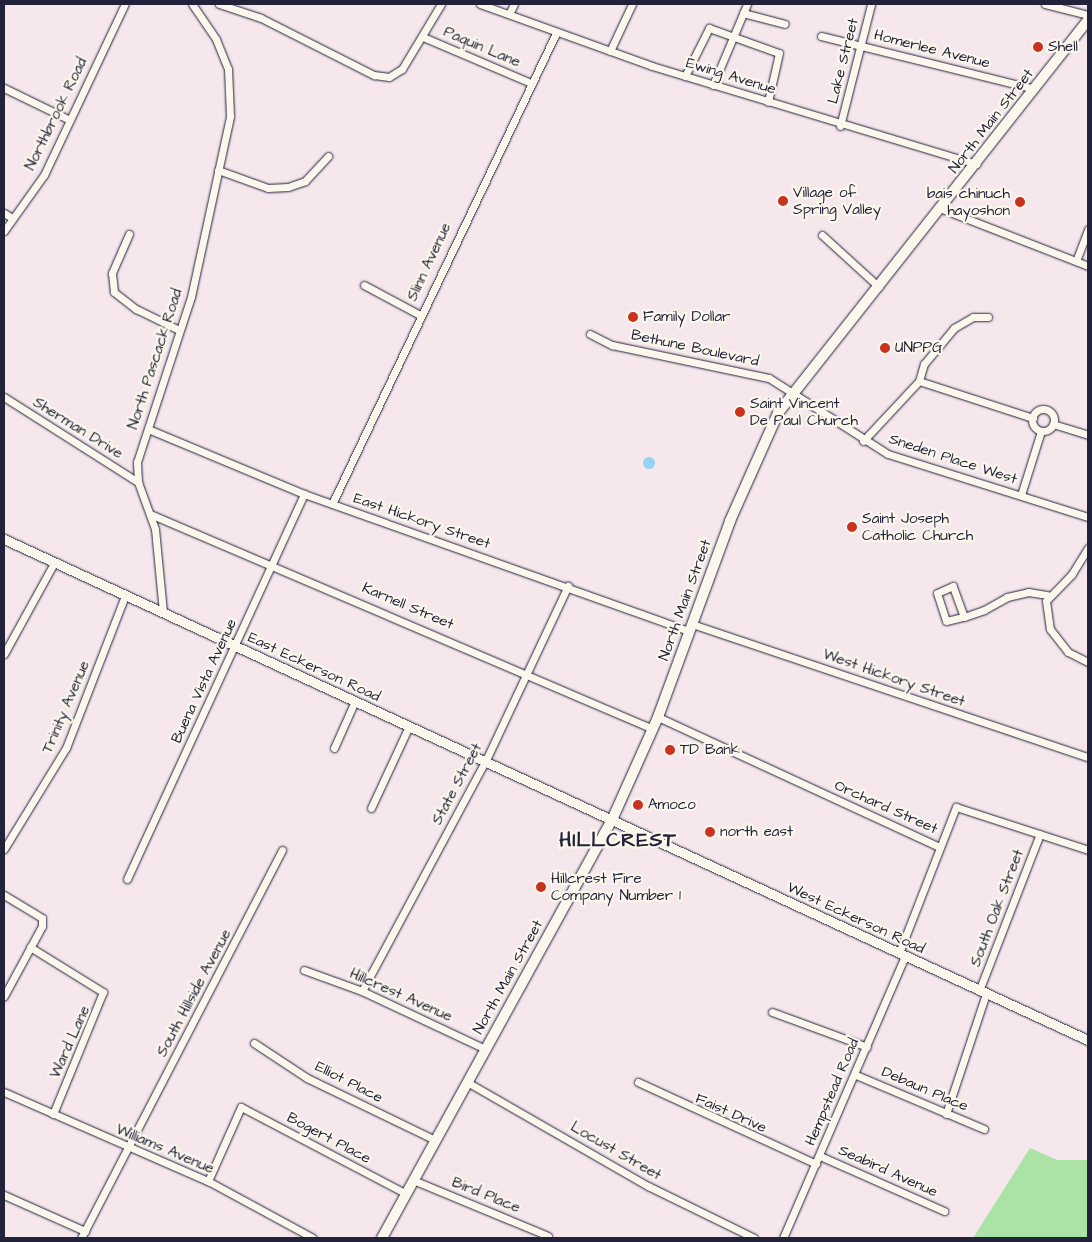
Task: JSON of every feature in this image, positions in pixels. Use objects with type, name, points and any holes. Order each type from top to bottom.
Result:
[{"type":"main road","name":"North Main Street","points":[[382,1238],[612,820],[658,717],[690,628],[764,440],[793,390],[942,209],[1088,20]]},
{"type":"street","name":"Northbrook Road","points":[[4,231],[44,175],[125,4]]},
{"type":"street","name":"North Pascack Road","points":[[163,612],[150,514],[138,482],[137,462],[191,297],[230,116],[228,69],[216,39],[192,4]]},
{"type":"street","points":[[219,4],[261,18],[374,75],[389,78],[402,69],[423,37],[441,4]]},
{"type":"street","name":"Ewing Avenue","points":[[480,4],[556,33],[840,126],[977,164]]},
{"type":"street","points":[[509,14],[514,4]]},
{"type":"street","points":[[610,51],[632,4]]},
{"type":"street","points":[[714,85],[747,4]]},
{"type":"street","name":"Lake Street","points":[[840,126],[871,4]]},
{"type":"street","points":[[1045,4],[1088,15]]},
{"type":"street","points":[[743,13],[785,24]]},
{"type":"street","points":[[685,76],[709,28],[779,53],[768,102]]},
{"type":"street","name":"Slinn Avenue","points":[[332,504],[530,83],[556,33]]},
{"type":"street","name":"Homerlee Avenue","points":[[821,36],[861,44],[1035,89]]},
{"type":"street","name":"Paquin Lane","points":[[423,37],[530,83]]},
{"type":"street","points":[[4,88],[70,120]]},
{"type":"street","points":[[218,170],[268,188],[288,186],[305,181],[328,156]]},
{"type":"street","points":[[942,209],[1088,266]]},
{"type":"street","points":[[4,213],[12,218]]},
{"type":"street","points":[[1076,261],[1088,229]]},
{"type":"street","points":[[129,234],[112,273],[114,292],[179,330]]},
{"type":"street","points":[[822,234],[879,287]]},
{"type":"street","points":[[364,285],[420,315]]},
{"type":"street","points":[[863,441],[920,381],[924,364],[954,328],[973,318],[988,317]]},
{"type":"street","name":"Bethune Boulevard","points":[[590,334],[612,345],[769,378],[793,390]]},
{"type":"street","points":[[920,381],[1033,418],[1041,431]]},
{"type":"street","name":"Sneden Place West","points":[[793,390],[863,441],[888,454],[1088,518]]},
{"type":"street","name":"Sherman Drive","points":[[4,398],[138,482]]},
{"type":"street","points":[[1033,418],[1044,409],[1053,415],[1054,424]]},
{"type":"street","points":[[1021,495],[1041,431],[1054,424],[1088,435]]},
{"type":"street","name":"East Hickory Street","points":[[148,429],[304,494],[690,628]]},
{"type":"street","name":"Buena Vista Avenue","points":[[127,879],[304,494]]},
{"type":"street","name":"Karnell Street","points":[[150,514],[272,563],[526,672],[653,729]]},
{"type":"street","name":"East Eckerson Road","points":[[4,539],[612,820]]},
{"type":"street","points":[[964,617],[953,586],[937,593],[946,621],[964,617],[1007,597],[1028,592],[1048,595],[1072,574],[1088,548]]},
{"type":"street","points":[[4,654],[54,563]]},
{"type":"street","name":"State Street","points":[[362,991],[485,762],[568,586]]},
{"type":"street","points":[[1048,595],[1050,629],[1068,652],[1088,662]]},
{"type":"street","name":"Trinity Avenue","points":[[4,849],[66,748],[125,596]]},
{"type":"street","name":"West Hickory Street","points":[[690,628],[1088,757]]},
{"type":"street","points":[[334,748],[355,701]]},
{"type":"street","name":"Orchard Street","points":[[658,717],[937,846],[956,807],[1088,850]]},
{"type":"street","points":[[371,808],[409,726]]},
{"type":"street","name":"West Eckerson Road","points":[[612,820],[1088,1040]]},
{"type":"street","name":"South Oak Street","points":[[946,1114],[983,992],[1040,834]]},
{"type":"street","name":"Hempstead Road","points":[[783,1238],[856,1076],[902,954],[937,846]]},
{"type":"street","name":"South Hillside Avenue","points":[[83,1235],[282,850]]},
{"type":"street","points":[[4,895],[42,918],[30,947],[4,996]]},
{"type":"street","name":"Ward Lane","points":[[30,947],[104,992],[53,1114]]},
{"type":"street","name":"Hillcrest Avenue","points":[[304,970],[362,991],[485,1049]]},
{"type":"street","points":[[772,1012],[867,1047]]},
{"type":"street","name":"Elliot Place","points":[[254,1043],[307,1078],[435,1140]]},
{"type":"street","name":"Debaun Place","points":[[856,1076],[984,1129]]},
{"type":"street","name":"Locust Street","points":[[467,1082],[648,1186],[754,1238]]},
{"type":"street","name":"Faist Drive","points":[[638,1082],[816,1164]]},
{"type":"street","name":"Williams Avenue","points":[[4,1092],[128,1149],[208,1181],[313,1238]]},
{"type":"street","name":"Bogert Place","points":[[208,1181],[240,1107],[405,1194]]},
{"type":"street","name":"Seabird Avenue","points":[[820,1156],[944,1211]]},
{"type":"street","name":"Bird Place","points":[[413,1180],[548,1236]]},
{"type":"street","points":[[4,1195],[83,1235]]},
{"type":"green space","points":[[1030,1148],[1057,1160],[1088,1160],[1088,1238],[973,1238]]},
{"type":"water","points":[[647,457],[651,457],[655,463],[651,469],[647,469],[643,465],[643,461]]},
{"type":"place","name":"Shell","points":[[1038,47]]},
{"type":"place","name":"Village of Spring Valley","points":[[783,201]]},
{"type":"place","name":"bais chinuch hayoshon","points":[[1020,202]]},
{"type":"place","name":"Family Dollar","points":[[633,317]]},
{"type":"place","name":"UNPPG","points":[[885,348]]},
{"type":"place","name":"Saint Vincent De Paul Church","points":[[740,412]]},
{"type":"place","name":"Saint Joseph Catholic Church","points":[[852,527]]},
{"type":"place","name":"TD Bank","points":[[670,750]]},
{"type":"place","name":"Amoco","points":[[638,805]]},
{"type":"place","name":"north east","points":[[710,832]]},
{"type":"place","name":"Hillcrest Fire Company Number 1","points":[[541,887]]},
{"type":"district","name":"HILLCREST","points":[[618,840]]}]
